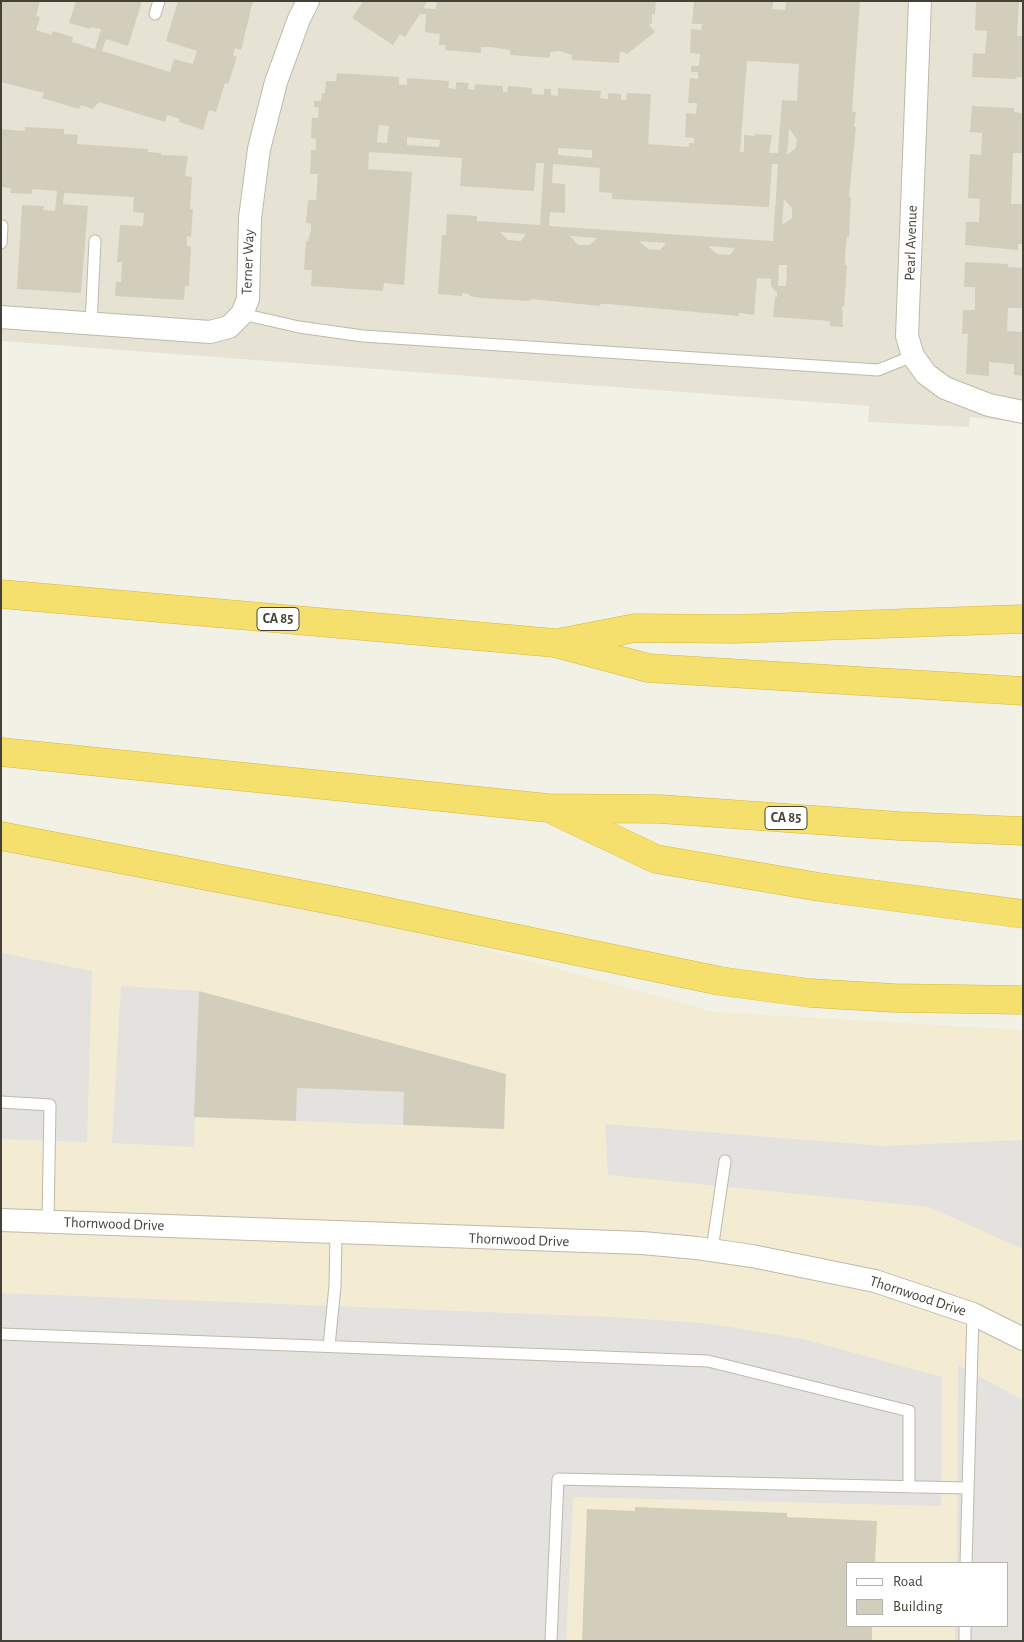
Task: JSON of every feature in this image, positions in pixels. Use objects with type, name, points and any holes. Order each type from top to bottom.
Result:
[{"type":"highway","name":"CA 85","points":[[1,594],[554,643],[648,668],[1023,691]]},
{"type":"highway","points":[[554,643],[635,628],[734,629],[1023,619]]},
{"type":"highway","name":"CA 85","points":[[1,752],[548,808],[660,809],[899,826],[1023,831]]},
{"type":"highway","points":[[548,808],[656,859],[819,887],[1023,914]]},
{"type":"highway","points":[[1,836],[341,902],[720,981],[810,993],[894,998],[1023,1000]]},
{"type":"street","name":"Terner Way","points":[[1,316],[210,332],[229,327],[242,314],[248,299],[250,218],[259,149],[276,82],[299,19],[308,1]]},
{"type":"street","name":"Pearl Avenue","points":[[920,1],[907,336],[913,356],[926,374],[945,388],[989,405],[1023,412]]},
{"type":"street","name":"Thornwood Drive","points":[[1,1220],[336,1234],[642,1243],[712,1250],[821,1268],[875,1281],[973,1314],[1023,1339]]},
{"type":"lane","points":[[155,14],[159,1]]},
{"type":"lane","points":[[1,243],[2,226]]},
{"type":"lane","points":[[91,324],[95,241]]},
{"type":"lane","points":[[242,314],[299,327],[363,336],[878,370],[913,356]]},
{"type":"lane","points":[[1,1102],[50,1105],[48,1222]]},
{"type":"lane","points":[[712,1250],[724,1161]]},
{"type":"lane","points":[[330,1346],[335,1286],[336,1234]]},
{"type":"lane","points":[[966,1562],[973,1314]]},
{"type":"lane","points":[[1,1334],[708,1361],[909,1411],[909,1487]]},
{"type":"lane","points":[[551,1641],[558,1479],[968,1488]]},
{"type":"lane","points":[[965,1627],[965,1641]]},
{"type":"shaded area","points":[[1,1],[1023,1],[1023,423],[970,417],[969,427],[868,422],[869,406],[1,341]]},
{"type":"shaded area","points":[[1,827],[335,908],[715,1012],[1023,1030],[1023,1641],[1,1641]]},
{"type":"shaded area","points":[[1,953],[92,971],[87,1142],[1,1139]]},
{"type":"shaded area","points":[[121,986],[199,991],[194,1147],[112,1143]]},
{"type":"shaded area","points":[[297,1088],[404,1092],[403,1125],[296,1121]]},
{"type":"shaded area","points":[[605,1124],[883,1146],[1023,1140],[1023,1249],[929,1207],[608,1175]]},
{"type":"shaded area","points":[[1,1293],[610,1317],[704,1323],[803,1339],[942,1377],[941,1506],[573,1497],[566,1641],[1,1641]]},
{"type":"shaded area","points":[[958,1365],[1023,1400],[1023,1641],[955,1641],[955,1627],[1009,1627],[1009,1562],[957,1562]]},
{"type":"building","points":[[2,1],[40,1],[36,16],[40,17],[36,30],[52,35],[52,31],[73,37],[72,42],[95,49],[101,29],[91,27],[90,29],[69,23],[76,1],[142,1],[128,46],[106,39],[102,51],[170,72],[174,59],[193,64],[197,51],[166,41],[178,1],[253,1],[241,50],[235,48],[233,55],[237,57],[228,84],[225,83],[216,112],[209,110],[203,130],[179,122],[180,119],[167,115],[165,122],[99,102],[93,109],[81,105],[79,109],[42,98],[44,93],[1,82]]},
{"type":"building","points":[[363,1],[428,1],[423,8],[436,9],[437,1],[656,1],[655,14],[652,14],[652,23],[649,25],[655,32],[627,54],[620,51],[619,63],[572,60],[572,55],[560,51],[550,52],[550,58],[510,55],[510,50],[490,47],[481,47],[481,53],[445,50],[446,45],[439,45],[440,34],[425,32],[426,14],[420,14],[405,37],[400,34],[393,45],[352,18]]},
{"type":"building","points":[[694,1],[774,1],[772,9],[785,10],[786,1],[860,1],[852,112],[856,112],[854,127],[856,127],[849,197],[851,197],[849,237],[847,237],[845,257],[845,265],[847,265],[844,307],[842,306],[843,327],[830,326],[830,321],[773,317],[777,293],[771,286],[771,279],[757,278],[754,315],[739,313],[739,316],[608,304],[600,304],[600,306],[530,299],[530,301],[482,298],[462,293],[462,296],[438,294],[442,235],[446,235],[447,214],[477,216],[477,221],[540,225],[544,163],[536,163],[534,191],[460,186],[462,158],[369,152],[368,169],[412,172],[404,285],[384,283],[383,291],[311,286],[312,270],[304,270],[306,241],[308,241],[311,230],[311,224],[306,223],[308,200],[316,200],[318,174],[310,174],[311,150],[316,150],[316,139],[311,138],[312,118],[318,118],[319,108],[314,107],[314,101],[321,101],[322,93],[325,93],[326,81],[336,81],[337,73],[399,77],[399,85],[407,85],[407,78],[449,81],[448,88],[456,89],[456,82],[469,83],[468,89],[474,90],[475,84],[503,86],[503,92],[507,92],[508,86],[532,88],[532,94],[544,95],[544,89],[551,89],[551,95],[558,96],[558,88],[601,91],[600,98],[608,99],[608,93],[621,94],[621,100],[626,100],[627,93],[651,94],[648,144],[689,147],[689,143],[694,143],[694,138],[685,137],[686,113],[696,114],[697,103],[688,103],[690,78],[698,79],[698,72],[691,72],[691,66],[699,66],[700,54],[690,53],[691,29],[701,30],[702,24],[692,24]],"holes":[[[747,61],[799,64],[797,101],[782,100],[778,153],[769,153],[772,135],[755,134],[755,136],[744,135],[744,152],[740,152]],[[379,125],[389,126],[387,143],[377,142]],[[789,129],[797,139],[796,148],[787,155]],[[407,137],[440,140],[439,147],[407,145]],[[558,148],[592,150],[592,158],[558,155]],[[553,164],[600,168],[599,192],[612,193],[612,199],[769,207],[772,164],[778,164],[773,241],[549,226],[550,212],[565,213],[565,184],[552,183]],[[784,199],[792,208],[792,218],[782,225]],[[500,232],[526,234],[521,241],[508,240]],[[570,236],[597,238],[590,245],[578,245]],[[639,241],[666,243],[660,250],[648,249]],[[708,246],[735,248],[730,255],[717,254]],[[779,265],[787,265],[786,286],[778,286]]]},
{"type":"building","points":[[976,1],[1019,1],[1017,36],[1023,36],[1023,77],[1017,77],[1016,79],[972,77],[973,53],[985,54],[987,31],[975,30]]},
{"type":"building","points":[[972,106],[1014,108],[1014,112],[1023,113],[1023,153],[1013,153],[1011,204],[1023,204],[1023,244],[1018,244],[1018,250],[965,245],[966,222],[979,222],[980,199],[968,198],[970,154],[981,155],[982,133],[970,132]]},
{"type":"building","points":[[25,127],[64,129],[64,134],[78,135],[77,144],[148,149],[148,152],[161,153],[161,155],[188,156],[185,176],[192,177],[190,209],[193,209],[191,237],[187,236],[187,246],[191,247],[189,286],[185,286],[184,300],[115,296],[116,282],[121,282],[122,262],[117,262],[120,225],[143,226],[144,213],[133,212],[134,197],[64,193],[63,204],[88,206],[81,293],[17,289],[22,205],[44,206],[43,210],[55,211],[57,191],[32,189],[32,194],[10,193],[11,188],[1,187],[1,129],[25,131]]},
{"type":"building","points":[[965,262],[1008,264],[1008,267],[1023,268],[1023,308],[1008,308],[1007,331],[1023,332],[1023,376],[1014,375],[1014,364],[989,362],[989,376],[966,374],[968,334],[962,334],[963,310],[975,310],[975,287],[964,287]]},
{"type":"building","points":[[199,991],[506,1074],[504,1129],[403,1125],[404,1092],[297,1088],[296,1121],[194,1117]]},
{"type":"building","points":[[635,1507],[787,1513],[787,1517],[877,1521],[875,1562],[846,1562],[846,1627],[872,1627],[872,1641],[582,1641],[587,1509],[635,1511]]}]
